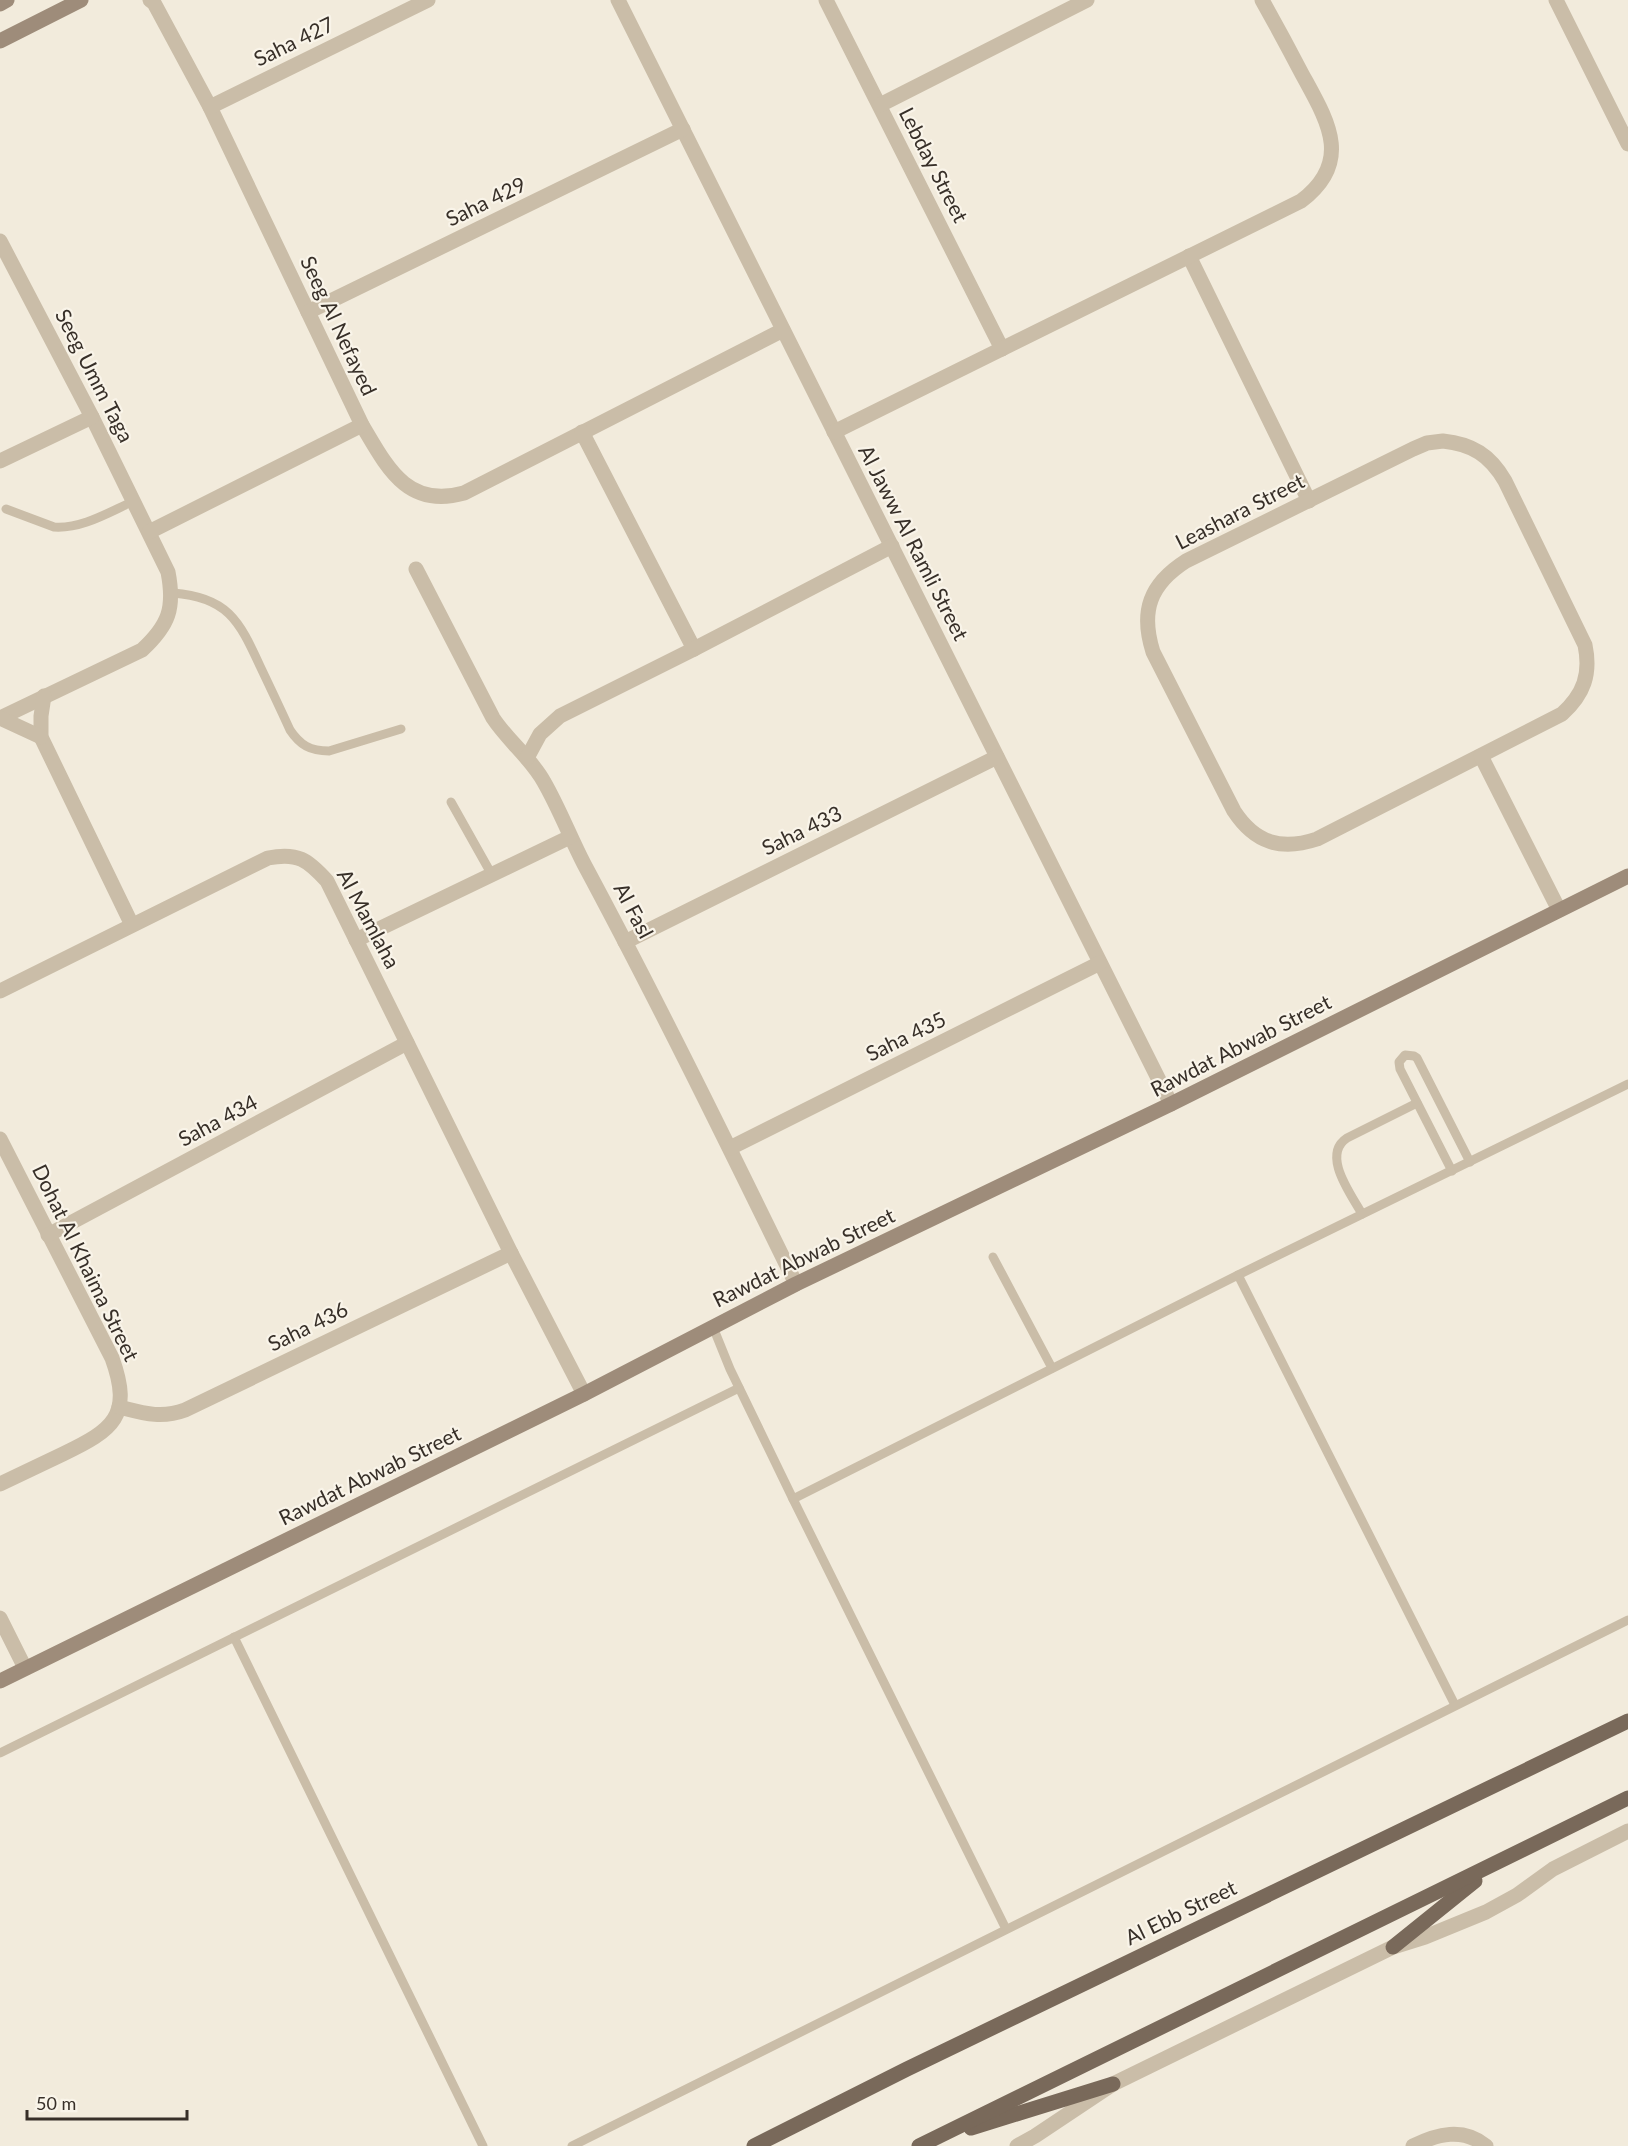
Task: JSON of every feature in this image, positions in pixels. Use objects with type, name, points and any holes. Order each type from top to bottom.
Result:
[{"type":"main road","name":"Al Ebb Street","points":[[754,2146],[907,2069],[1628,1721]]},
{"type":"main road","points":[[922,2144],[1628,1798]]},
{"type":"main road","points":[[1393,1947],[1497,1863]]},
{"type":"main road","points":[[922,2144],[1113,2084]]},
{"type":"street","points":[[0,4],[7,0]]},
{"type":"street","points":[[0,41],[81,0]]},
{"type":"street","name":"Saha 427","points":[[210,107],[428,0]]},
{"type":"street","name":"Al Jaww Al Ramli Street","points":[[618,0],[1171,1104]]},
{"type":"street","name":"Lebday Street","points":[[826,0],[1002,349]]},
{"type":"street","points":[[880,105],[1087,0]]},
{"type":"street","points":[[834,432],[1301,201],[1312,192],[1320,182],[1331,159],[1331,134],[1328,123],[1262,0]]},
{"type":"street","points":[[1556,0],[1628,144]]},
{"type":"street","name":"Seeg Al Nefayed","points":[[153,1],[210,107],[362,425],[386,466],[400,482],[415,491],[432,496],[449,497],[464,493],[783,330]]},
{"type":"street","name":"Saha 429","points":[[308,312],[683,129]]},
{"type":"street","name":"Seeg Umm Taga","points":[[0,241],[134,501],[168,572],[173,593]]},
{"type":"street","points":[[1190,256],[1309,501]]},
{"type":"street","points":[[0,461],[92,417]]},
{"type":"street","points":[[148,532],[362,425]]},
{"type":"street","points":[[582,432],[694,649]]},
{"type":"street","name":"Leashara Street","points":[[1443,441],[1473,448],[1497,467],[1585,645],[1588,660],[1587,676],[1574,704],[1562,714],[1481,756],[1317,839],[1302,844],[1286,845],[1270,842],[1255,835],[1234,811],[1153,652],[1148,635],[1147,617],[1150,600],[1159,584],[1171,571],[1186,561],[1427,443],[1443,441]]},
{"type":"street","points":[[527,758],[540,734],[560,716],[892,546]]},
{"type":"street","name":"Al Fasl","points":[[416,569],[493,718],[544,782],[730,1148],[796,1284]]},
{"type":"street","points":[[0,718],[142,650],[156,637],[164,624],[171,609],[173,593]]},
{"type":"street","points":[[44,696],[41,737],[132,925]]},
{"type":"street","points":[[0,718],[41,737]]},
{"type":"street","points":[[1481,756],[1559,910]]},
{"type":"street","name":"Saha 433","points":[[625,942],[997,757]]},
{"type":"street","points":[[356,940],[570,837]]},
{"type":"street","name":"Al Mamlaha","points":[[0,991],[268,858],[290,856],[302,858],[327,881],[511,1253],[584,1394]]},
{"type":"street","name":"Rawdat Abwab Street","points":[[0,1681],[584,1394],[796,1284],[1171,1104],[1628,876]]},
{"type":"street","name":"Saha 435","points":[[730,1148],[1100,963]]},
{"type":"street","name":"Saha 434","points":[[48,1235],[407,1044]]},
{"type":"street","name":"Dohat Al Khaima Street","points":[[0,1139],[112,1358],[121,1390],[119,1407]]},
{"type":"street","name":"Saha 436","points":[[119,1407],[149,1415],[163,1416],[185,1410],[511,1253]]},
{"type":"street","points":[[0,1484],[91,1440],[107,1429],[119,1407]]},
{"type":"street","points":[[0,1618],[25,1668]]},
{"type":"street","points":[[1017,2146],[1113,2084],[1393,1947],[1425,1937],[1486,1912],[1554,1869],[1628,1831]]},
{"type":"street","points":[[1413,2146],[1443,2133],[1465,2134],[1486,2146]]},
{"type":"lane","points":[[6,509],[62,528],[81,524],[134,501]]},
{"type":"lane","points":[[173,593],[195,595],[207,599],[236,621],[249,642],[290,730],[296,740],[306,747],[317,751],[329,751],[401,729]]},
{"type":"lane","points":[[452,802],[492,875]]},
{"type":"lane","points":[[1452,1171],[1400,1069],[1401,1059],[1405,1055],[1417,1058],[1470,1162]]},
{"type":"lane","points":[[793,1499],[1238,1275],[1628,1084]]},
{"type":"lane","points":[[1362,1214],[1336,1162],[1336,1151],[1339,1145],[1347,1138],[1418,1103]]},
{"type":"lane","points":[[993,1257],[1052,1368]]},
{"type":"lane","points":[[1238,1275],[1455,1706]]},
{"type":"lane","points":[[713,1327],[739,1388],[793,1499],[1006,1929]]},
{"type":"lane","points":[[0,1753],[739,1388]]},
{"type":"lane","points":[[572,2146],[1628,1620]]},
{"type":"lane","points":[[234,1637],[483,2146]]}]
